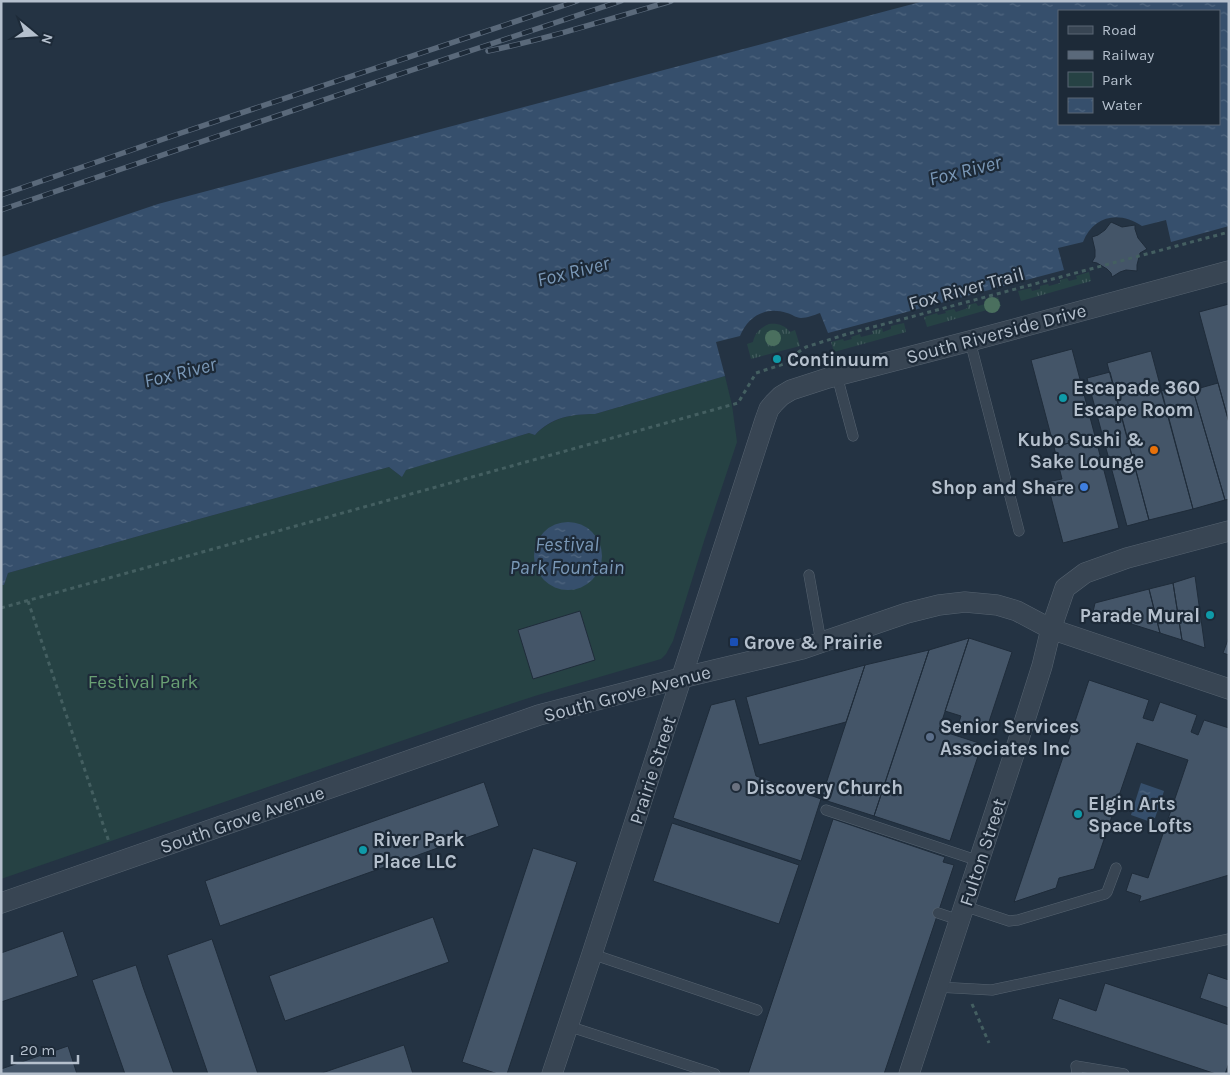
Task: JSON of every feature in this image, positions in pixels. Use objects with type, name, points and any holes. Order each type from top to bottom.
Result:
[{"type":"street","name":"South Riverside Drive","points":[[770,409],[781,396],[791,390],[837,376],[1229,270]]},
{"type":"street","name":"Prairie Street","points":[[552,1074],[770,409]]},
{"type":"street","points":[[1052,629],[1065,588],[1085,573],[1127,558],[1229,531]]},
{"type":"street","name":"South Grove Avenue","points":[[1,903],[539,715],[802,649],[939,604],[965,602],[998,605],[1017,611],[1052,629],[1229,689]]},
{"type":"street","name":"Fulton Street","points":[[909,1074],[1042,666],[1052,629]]},
{"type":"lane","points":[[970,341],[1019,531]]},
{"type":"lane","points":[[837,376],[852,436]]},
{"type":"lane","points":[[809,575],[822,642]]},
{"type":"lane","points":[[826,810],[979,861]]},
{"type":"lane","points":[[938,913],[962,913],[1010,921],[1018,920],[1105,894],[1116,868]]},
{"type":"lane","points":[[937,987],[992,990],[1229,939]]},
{"type":"lane","points":[[592,954],[757,1010]]},
{"type":"lane","points":[[568,1026],[715,1074]]},
{"type":"lane","points":[[1077,1074],[1076,1066],[1124,1074]]},
{"type":"path","name":"Fox River Trail","points":[[28,600],[738,403],[756,374],[790,362],[797,353],[806,347],[848,334],[1229,232]]},
{"type":"path","points":[[1,608],[28,600],[109,842]]},
{"type":"path","points":[[970,999],[989,1043]]},
{"type":"green space","points":[[1089,272],[1091,281],[1021,301],[1018,291],[1031,288],[1032,291],[1040,289],[1040,286],[1060,283],[1060,280],[1067,278],[1069,281],[1077,279],[1076,276]]},
{"type":"green space","points":[[998,297],[1001,306],[927,327],[924,317],[937,313],[938,315],[946,313],[945,311],[954,309],[956,312],[968,308],[967,305],[976,303],[978,306],[985,304],[984,301]]},
{"type":"green space","points":[[904,323],[906,332],[834,352],[831,342],[852,339],[851,337],[860,334],[861,337],[873,334],[872,331],[882,328],[883,332],[891,329],[891,326]]},
{"type":"green space","points":[[769,324],[781,325],[790,332],[795,330],[800,346],[751,359],[747,344],[753,342],[758,331]]},
{"type":"green space","name":"Festival Park","points":[[725,376],[732,405],[737,442],[673,641],[661,659],[538,695],[462,720],[1,879],[1,585],[4,585],[8,573],[389,467],[402,477],[405,470],[529,433],[535,435],[555,420],[578,415],[595,414]]},
{"type":"water","name":"Fox River","points":[[924,1],[1229,1],[1229,226],[1171,242],[1166,220],[1142,226],[1124,218],[1108,218],[1093,226],[1083,242],[1058,248],[1064,270],[828,333],[820,313],[801,318],[779,311],[765,312],[753,318],[743,329],[740,336],[716,342],[725,376],[595,414],[578,415],[555,420],[535,435],[529,433],[406,470],[402,477],[389,467],[8,573],[4,585],[1,585],[1,257],[158,204]]},
{"type":"water","name":"Festival Park Fountain","points":[[575,522],[587,528],[596,537],[602,549],[600,569],[592,580],[575,590],[561,590],[544,580],[536,569],[534,549],[544,532],[555,524]]},
{"type":"water","points":[[1141,783],[1164,791],[1155,818],[1149,817],[1148,821],[1131,815]]},
{"type":"building","points":[[1111,222],[1122,227],[1135,225],[1138,238],[1147,249],[1140,253],[1137,271],[1126,270],[1112,277],[1107,269],[1092,262],[1095,257],[1095,250],[1092,237],[1105,230]]},
{"type":"building","points":[[1229,304],[1229,423],[1199,312]]},
{"type":"building","name":"Escapade 360 Escape Room","points":[[1072,349],[1095,436],[1054,447],[1031,360]]},
{"type":"building","name":"Kubo Sushi & Sake Lounge","points":[[1151,351],[1193,509],[1149,520],[1107,363]]},
{"type":"building","points":[[1110,372],[1149,520],[1127,526],[1087,378]]},
{"type":"building","points":[[1191,383],[1225,500],[1193,509],[1161,391]]},
{"type":"building","points":[[1218,383],[1229,422],[1229,499],[1225,500],[1193,390]]},
{"type":"building","points":[[1095,436],[1119,528],[1063,543],[1047,482],[1062,479],[1054,447]]},
{"type":"building","points":[[1195,576],[1205,648],[1182,640],[1173,583]]},
{"type":"building","points":[[1173,583],[1182,640],[1160,633],[1149,589]]},
{"type":"building","points":[[1149,589],[1160,633],[1093,612],[1095,603]]},
{"type":"building","points":[[580,611],[595,660],[533,679],[518,630]]},
{"type":"building","points":[[1229,637],[1229,655],[1223,653]]},
{"type":"building","points":[[969,638],[1012,652],[985,734],[958,725],[961,716],[945,711]]},
{"type":"building","name":"Senior Services Associates Inc","points":[[969,638],[939,730],[982,744],[950,841],[874,816],[929,650]]},
{"type":"building","points":[[929,650],[874,816],[821,799],[865,665]]},
{"type":"building","points":[[865,665],[846,722],[759,745],[746,697]]},
{"type":"building","name":"Elgin Arts Space Lofts","points":[[1089,680],[1149,700],[1143,718],[1153,721],[1160,702],[1197,715],[1191,732],[1198,735],[1204,720],[1229,728],[1229,875],[1139,902],[1141,896],[1126,891],[1132,873],[1148,878],[1188,760],[1137,743],[1094,869],[1059,878],[1056,888],[1014,902]]},
{"type":"building","name":"Discovery Church","points":[[735,699],[756,776],[821,799],[801,861],[673,818],[711,705]]},
{"type":"building","name":"River Park Place LLC","points":[[484,782],[499,826],[220,926],[205,881]]},
{"type":"building","points":[[833,819],[945,857],[943,862],[954,865],[884,1074],[748,1074]]},
{"type":"building","points":[[672,823],[799,865],[779,924],[653,881]]},
{"type":"building","points":[[533,848],[577,862],[507,1074],[498,1074],[462,1062]]},
{"type":"building","name":"River Park Place LLC","points":[[433,917],[449,962],[285,1021],[269,976]]},
{"type":"building","points":[[63,931],[78,976],[1,1002],[1,953]]},
{"type":"building","points":[[212,939],[258,1074],[208,1074],[167,955]]},
{"type":"building","points":[[136,965],[174,1074],[125,1074],[92,980]]},
{"type":"building","points":[[1208,973],[1229,980],[1229,1008],[1200,998]]},
{"type":"building","points":[[1105,983],[1229,1025],[1229,1063],[1225,1074],[1216,1074],[1052,1019],[1059,998],[1096,1011]]},
{"type":"building","points":[[404,1045],[413,1074],[319,1074]]},
{"type":"building","points":[[68,1046],[77,1074],[1,1074],[1,1069]]},
{"type":"railway","points":[[1,195],[577,1]]},
{"type":"railway","points":[[1,210],[621,1]]},
{"type":"railway","points":[[488,51],[557,34],[671,1]]},
{"type":"place","name":"Continuum","points":[[777,359]]},
{"type":"place","name":"Escapade 360 Escape Room","points":[[1063,398]]},
{"type":"place","name":"Kubo Sushi & Sake Lounge","points":[[1154,450]]},
{"type":"place","name":"Shop and Share","points":[[1084,487]]},
{"type":"place","name":"Parade Mural","points":[[1210,615]]},
{"type":"place","name":"Grove & Prairie","points":[[734,642]]},
{"type":"place","name":"Senior Services Associates Inc","points":[[930,737]]},
{"type":"place","name":"Discovery Church","points":[[736,787]]},
{"type":"place","name":"Elgin Arts Space Lofts","points":[[1078,814]]},
{"type":"place","name":"River Park Place LLC","points":[[363,850]]}]
